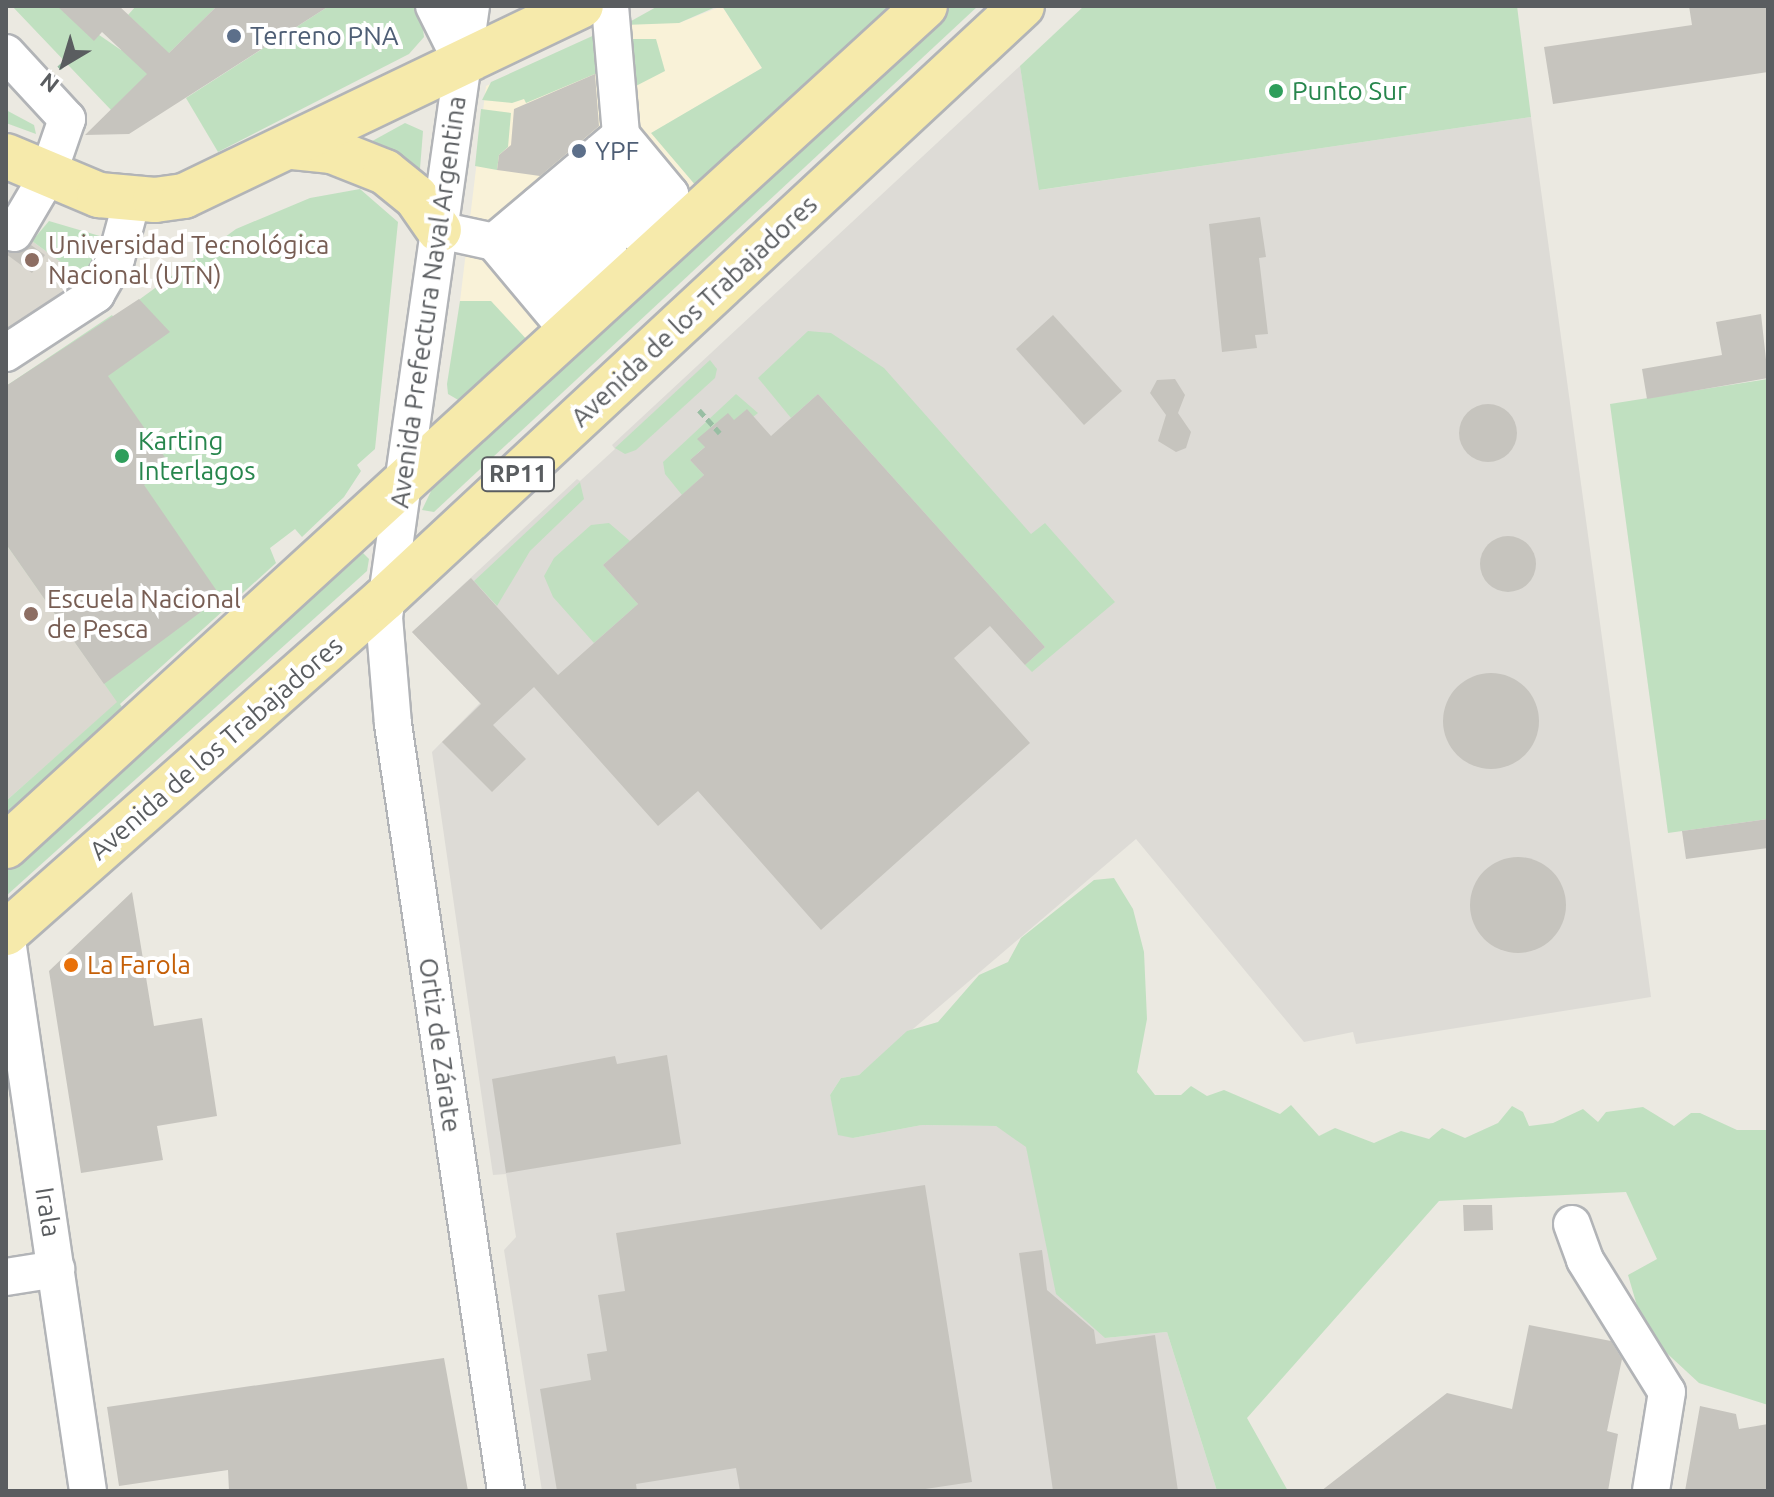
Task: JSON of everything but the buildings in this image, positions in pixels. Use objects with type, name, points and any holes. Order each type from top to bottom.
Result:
[{"type":"main road","points":[[6,156],[47,177],[132,200],[184,196],[293,147],[581,6]]},
{"type":"main road","name":"RP11","points":[[6,846],[925,6]]},
{"type":"main road","name":"Avenida de los Trabajadores","points":[[6,933],[384,599],[1022,6]]},
{"type":"main road","points":[[293,147],[332,151],[385,172],[416,197],[439,230]]},
{"type":"street","points":[[434,6],[462,62]]},
{"type":"street","name":"Avenida Prefectura Naval Argentina","points":[[384,599],[471,6]]},
{"type":"street","points":[[558,189],[608,248],[611,295],[566,285],[558,189],[610,6]]},
{"type":"street","points":[[6,53],[67,119],[47,177],[14,233]]},
{"type":"street","points":[[439,230],[558,189],[670,194],[672,239],[629,230],[558,189]]},
{"type":"street","points":[[558,189],[570,333]]},
{"type":"street","points":[[6,353],[96,294],[116,259],[132,200]]},
{"type":"street","name":"Ortiz de Zárate","points":[[384,599],[393,724],[506,1491]]},
{"type":"street","name":"Irala","points":[[6,933],[88,1491]]},
{"type":"street","points":[[1572,1224],[1585,1260],[1667,1392],[1651,1491]]},
{"type":"street","points":[[6,1277],[56,1269]]},
{"type":"path","points":[[699,410],[720,433]]},
{"type":"shaded area","points":[[722,6],[762,68],[652,133],[697,187],[529,342],[491,302],[460,301],[486,86],[624,22],[679,23]]},
{"type":"shaded area","points":[[1020,66],[1040,190],[1531,117],[1651,997],[1356,1044],[1353,1032],[1304,1042],[1136,839],[859,1075],[841,1078],[830,1095],[837,1120],[853,1138],[922,1125],[996,1126],[1031,1147],[1105,1338],[1167,1332],[1217,1491],[542,1491],[504,1250],[516,1237],[506,1174],[493,1175],[432,752],[480,703],[412,632],[577,479],[580,481],[615,449],[612,445]]},
{"type":"shaded area","name":"Universidad Tecnológica Nacional (UTN)","points":[[6,222],[84,279],[6,330]]},
{"type":"shaded area","name":"Escuela Nacional de Pesca","points":[[6,544],[118,702],[6,801]]},
{"type":"green space","points":[[12,6],[57,6],[121,50],[142,28],[128,15],[136,6],[217,6],[111,110]]},
{"type":"green space","points":[[329,6],[420,6],[424,37],[409,54],[218,152],[186,98]]},
{"type":"green space","points":[[658,6],[718,6],[679,23],[624,25]]},
{"type":"green space","points":[[722,6],[890,6],[697,187],[651,133],[762,68]]},
{"type":"green space","points":[[950,6],[978,6],[434,512],[422,510],[432,489]]},
{"type":"green space","name":"Punto Sur","points":[[1084,6],[1517,6],[1531,117],[1039,190],[1020,66]]},
{"type":"green space","points":[[599,33],[602,71],[526,103],[524,99],[512,103],[482,100],[491,82]]},
{"type":"green space","points":[[625,39],[656,39],[665,71],[632,88]]},
{"type":"green space","points":[[481,109],[511,113],[508,147],[499,155],[497,170],[475,166]]},
{"type":"green space","points":[[6,110],[34,125],[36,134],[6,123]]},
{"type":"green space","points":[[405,123],[423,131],[419,181],[365,145]]},
{"type":"green space","points":[[360,189],[398,222],[375,449],[357,465],[361,471],[344,497],[302,537],[295,529],[270,548],[276,563],[120,704],[125,712],[6,824],[6,801],[117,702],[6,544],[6,386],[112,315],[114,318],[236,229],[310,198]]},
{"type":"green space","points":[[49,221],[110,239],[84,279],[32,241]]},
{"type":"green space","points":[[460,301],[491,301],[529,342],[460,401],[448,394],[447,384]]},
{"type":"green space","points":[[808,331],[831,333],[884,368],[1031,534],[1045,523],[1115,602],[1032,672],[1025,665],[1045,647],[818,394],[791,418],[758,378]]},
{"type":"green space","points":[[710,360],[717,369],[715,378],[636,450],[625,454],[615,448]]},
{"type":"green space","points":[[1768,379],[1768,819],[1668,833],[1610,404]]},
{"type":"green space","points":[[736,394],[758,413],[753,417],[746,410],[690,460],[704,475],[682,495],[665,474],[663,462]]},
{"type":"green space","points":[[580,482],[584,499],[530,551],[497,606],[474,581]]},
{"type":"green space","points":[[609,523],[630,541],[603,565],[638,604],[594,643],[553,597],[544,576],[554,558],[591,525]]},
{"type":"green space","points":[[363,553],[369,559],[367,571],[6,896],[6,871]]},
{"type":"green space","points":[[1114,878],[1133,909],[1144,952],[1147,1019],[1137,1072],[1155,1095],[1181,1095],[1191,1086],[1207,1096],[1224,1090],[1280,1114],[1291,1105],[1319,1136],[1335,1128],[1374,1143],[1401,1131],[1429,1139],[1442,1128],[1465,1138],[1498,1123],[1512,1106],[1523,1112],[1529,1126],[1553,1123],[1583,1109],[1598,1122],[1606,1112],[1643,1107],[1674,1126],[1691,1113],[1700,1113],[1737,1130],[1768,1130],[1768,1405],[1699,1383],[1645,1333],[1628,1275],[1657,1259],[1626,1192],[1439,1201],[1247,1418],[1288,1491],[1217,1491],[1167,1332],[1105,1338],[1056,1294],[1026,1147],[996,1126],[922,1125],[853,1138],[838,1135],[830,1095],[841,1078],[859,1075],[907,1031],[938,1022],[979,975],[1008,962],[1021,938],[1094,880]]},
{"type":"place","name":"Terreno PNA","points":[[234,36]]},
{"type":"place","name":"Punto Sur","points":[[1276,91]]},
{"type":"place","name":"YPF","points":[[579,151]]},
{"type":"place","name":"Universidad Tecnológica Nacional (UTN)","points":[[32,260]]},
{"type":"place","name":"Karting Interlagos","points":[[122,456]]},
{"type":"place","name":"Escuela Nacional de Pesca","points":[[31,614]]},
{"type":"place","name":"La Farola","points":[[71,965]]}]
